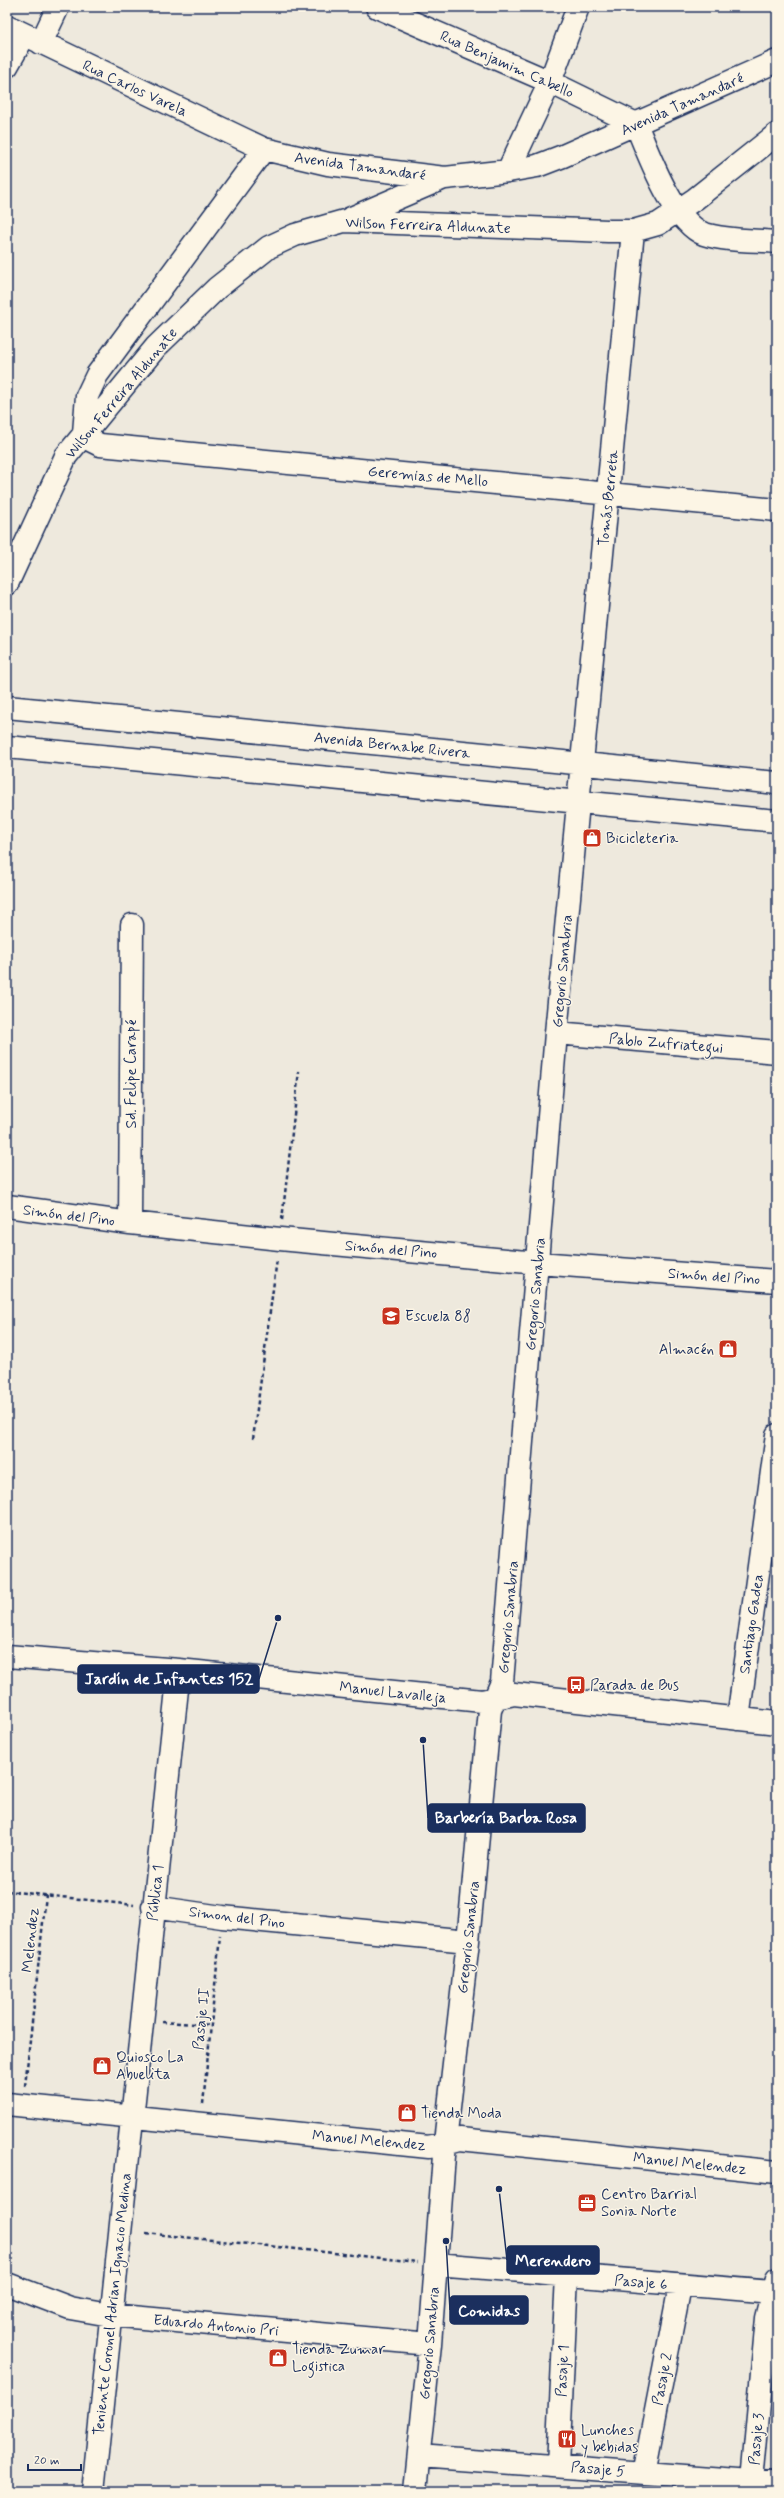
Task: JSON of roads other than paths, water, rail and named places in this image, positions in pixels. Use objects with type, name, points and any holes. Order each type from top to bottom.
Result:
[{"type":"street","points":[[7,66],[24,35],[58,7]]},
{"type":"street","name":"Rua Benjamim Cabello","points":[[377,7],[550,82],[636,124]]},
{"type":"street","points":[[508,171],[550,82],[578,7]]},
{"type":"street","name":"Rua Carlos Varela","points":[[24,35],[264,149]]},
{"type":"street","name":"Avenida Tamandaré","points":[[264,149],[328,164],[445,178],[508,171],[537,166],[564,156],[777,61]]},
{"type":"street","points":[[636,124],[655,168],[679,211],[693,227],[703,233],[777,242]]},
{"type":"street","name":"Wilson Ferreira Aldunate","points":[[7,584],[52,482],[66,456],[156,347],[217,288],[269,247],[302,232],[344,222],[633,232],[653,226],[679,211],[777,134]]},
{"type":"street","points":[[84,433],[87,396],[96,375],[264,149]]},
{"type":"street","points":[[344,222],[445,178]]},
{"type":"street","name":"Tomás Berreta","points":[[581,764],[633,232]]},
{"type":"street","name":"Geremias de Mello","points":[[84,433],[90,440],[100,445],[777,510]]},
{"type":"street","name":"Avenida Bernabe Rivera","points":[[7,707],[777,783]]},
{"type":"street","points":[[7,747],[578,800],[777,821]]},
{"type":"street","name":"Gregorio Sanabria","points":[[415,2491],[430,2344],[445,2142],[468,1941],[490,1710],[502,1682],[556,1033],[581,764]]},
{"type":"street","name":"Sd. Felipe Carapé","points":[[130,1223],[132,925]]},
{"type":"street","name":"Pablo Zufriategui","points":[[556,1033],[777,1052]]},
{"type":"street","name":"Simón del Pino","points":[[7,1206],[22,1210],[130,1223],[538,1263],[777,1281]]},
{"type":"street","name":"Santiago Gadea","points":[[738,1719],[777,1435]]},
{"type":"street","name":"Manuel Lavalleja","points":[[7,1656],[178,1670],[482,1701],[514,1694],[777,1722]]},
{"type":"street","name":"Pública 1","points":[[133,2116],[178,1670]]},
{"type":"street","name":"Simon del Pino","points":[[153,1907],[222,1917],[468,1941]]},
{"type":"street","name":"Manuel Melendez","points":[[15,2105],[202,2122],[429,2147],[460,2139],[777,2172]]},
{"type":"street","name":"Teniente Coronel Adrian Ignacio Medina","points":[[93,2491],[110,2315],[133,2116]]},
{"type":"street","name":"Pasaje 6","points":[[436,2264],[680,2286],[775,2285]]},
{"type":"street","name":"Pasaje 1","points":[[558,2466],[567,2275]]},
{"type":"street","name":"Eduardo Antonio Pri","points":[[7,2284],[70,2308],[110,2315],[430,2344]]},
{"type":"street","name":"Pasaje 3","points":[[752,2481],[767,2318],[775,2285]]},
{"type":"street","name":"Pasaje 2","points":[[644,2473],[680,2286]]},
{"type":"street","name":"Pasaje 5","points":[[419,2456],[777,2483]]},
{"type":"place","name":"Bicicleteria","points":[[592,838]]},
{"type":"place","name":"Escuela 88","points":[[391,1316]]},
{"type":"place","name":"Almacén","points":[[728,1349]]},
{"type":"place","name":"Jardín de Infantes 152","points":[[278,1618]]},
{"type":"place","name":"Parada de Bus","points":[[576,1685]]},
{"type":"place","name":"Barbería Barba Rosa","points":[[423,1740]]},
{"type":"place","name":"Quiosco La Abuelita","points":[[102,2066]]},
{"type":"place","name":"Tienda Moda","points":[[407,2113]]},
{"type":"place","name":"Merendero","points":[[499,2189]]},
{"type":"place","name":"Centro Barrial Sonia Norte","points":[[587,2203]]},
{"type":"place","name":"Comidas","points":[[446,2241]]},
{"type":"place","name":"Tienda Zumar Logistica","points":[[278,2358]]},
{"type":"place","name":"Lunches y bebidas","points":[[567,2439]]}]
